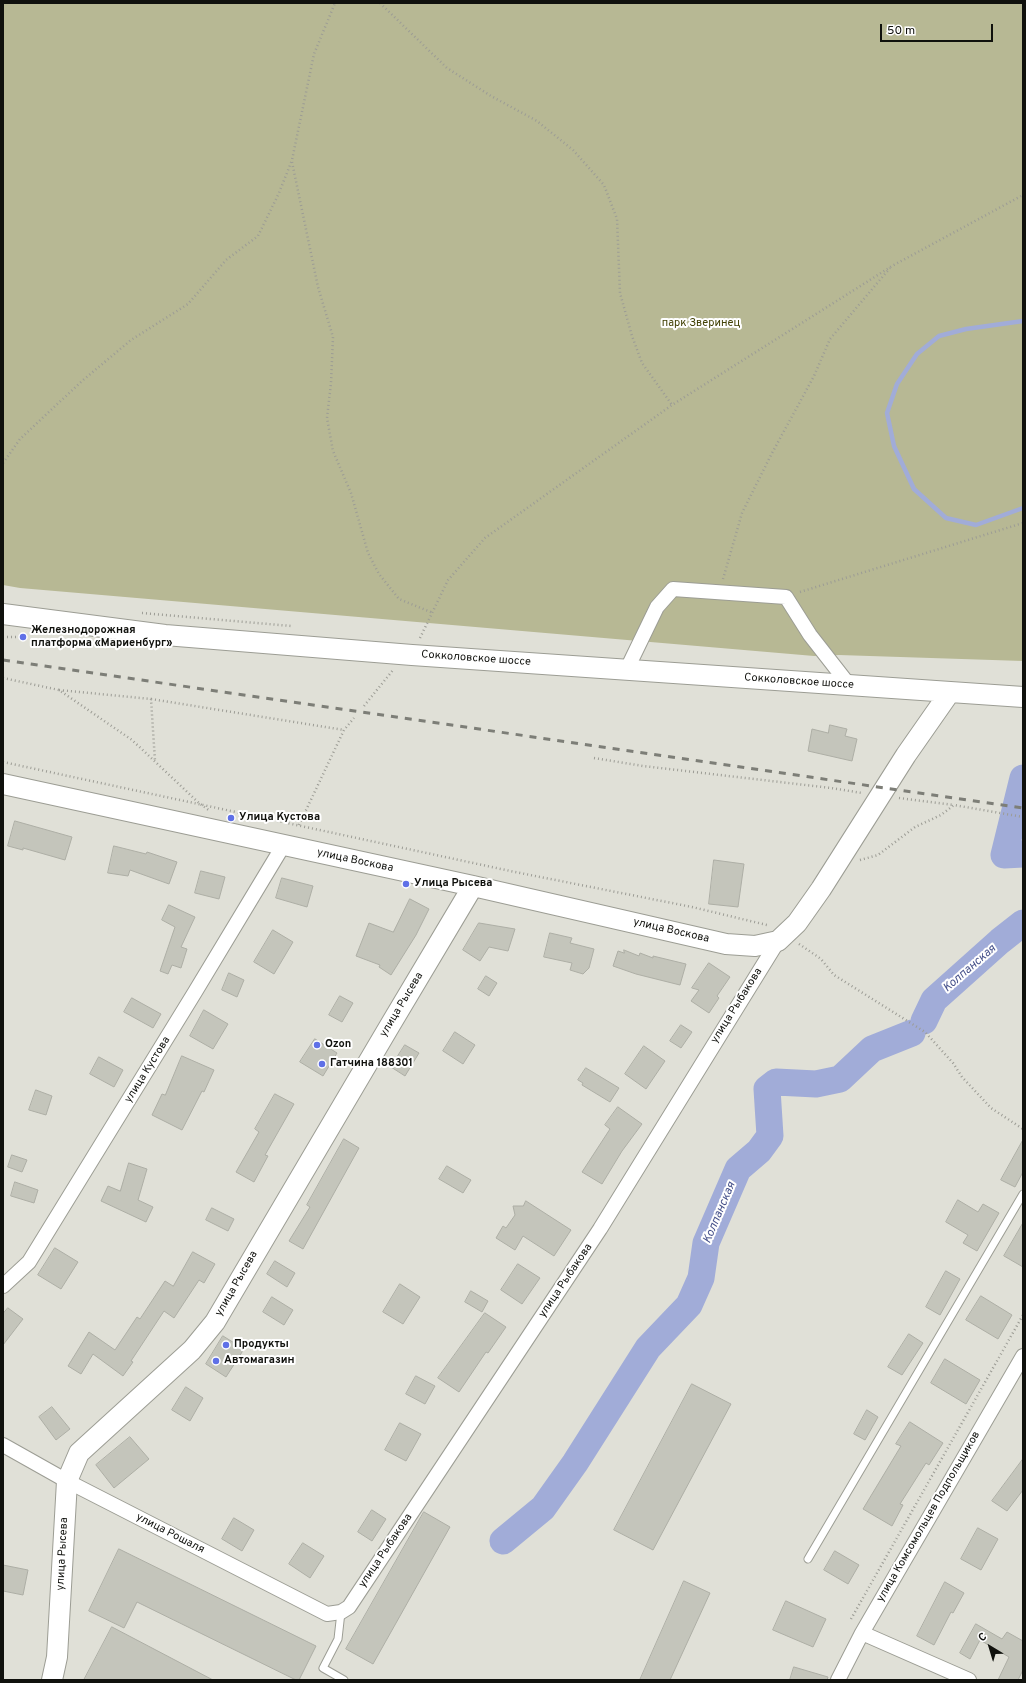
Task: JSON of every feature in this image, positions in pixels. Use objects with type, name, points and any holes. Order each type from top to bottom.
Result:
[{"type":"main road","name":"Сокколовское шоссе","points":[[3,614],[165,635],[412,655],[1023,697]]},
{"type":"main road","points":[[781,937],[797,923],[811,905],[880,796],[950,692]]},
{"type":"main road","name":"улица Воскова","points":[[3,784],[283,846],[473,886],[726,944],[755,946],[781,937]]},
{"type":"main road","name":"улица Рысева","points":[[52,1680],[57,1657],[67,1481],[79,1453],[192,1350],[215,1322],[388,1027],[473,886]]},
{"type":"street","points":[[627,669],[658,607],[673,589],[720,591],[786,597],[810,635],[849,685]]},
{"type":"street","name":"улица Кустова","points":[[3,1286],[29,1262],[283,846]]},
{"type":"street","name":"улица Рыбакова","points":[[341,1612],[349,1607],[600,1229],[762,965],[781,937]]},
{"type":"street","points":[[755,946],[760,956],[762,965]]},
{"type":"street","name":"улица Комсомольцев Подпольщиков","points":[[838,1680],[862,1632],[1023,1356]]},
{"type":"street","name":"улица Рошаля","points":[[3,1445],[67,1481],[327,1614],[341,1612]]},
{"type":"street","points":[[862,1632],[969,1680]]},
{"type":"lane","points":[[808,1559],[1023,1194]]},
{"type":"lane","points":[[341,1612],[338,1639],[323,1668],[344,1680]]},
{"type":"path","points":[[3,463],[20,439],[82,381],[131,340],[188,304],[226,260],[258,236],[279,193],[292,160],[314,54],[335,3]]},
{"type":"path","points":[[380,3],[447,68],[491,96],[537,121],[573,150],[604,185],[617,219],[620,293],[632,336],[642,363],[672,405]]},
{"type":"path","points":[[292,160],[318,287],[333,337],[332,383],[328,418],[333,450],[352,492],[368,553],[379,574],[399,599],[434,613]]},
{"type":"path","points":[[364,706],[398,664],[412,655],[434,613],[448,580],[484,538],[672,405],[892,266],[1023,195]]},
{"type":"path","points":[[720,591],[728,557],[742,513],[771,455],[814,376],[830,339],[892,266]]},
{"type":"path","points":[[786,597],[1023,523]]},
{"type":"path","points":[[3,637],[23,637]]},
{"type":"path","points":[[3,678],[59,690],[151,699],[344,730]]},
{"type":"path","points":[[59,690],[132,740],[199,803]]},
{"type":"path","points":[[151,699],[155,761]]},
{"type":"path","points":[[299,825],[344,730],[354,718]]},
{"type":"path","points":[[594,758],[643,766],[831,788],[880,796],[954,805],[1023,817]]},
{"type":"path","points":[[3,762],[515,872],[692,907],[766,925],[781,937],[821,959],[834,974],[926,1032],[953,1063],[962,1077],[992,1108],[1023,1129]]},
{"type":"path","points":[[854,862],[878,855],[915,827],[941,815],[954,805]]},
{"type":"path","points":[[862,1632],[848,1625],[1023,1315]]},
{"type":"green space","name":"парк Зверинец","points":[[3,3],[1023,3],[1023,661],[839,655],[814,656],[20,588],[3,585]]},
{"type":"building","points":[[830,725],[847,729],[845,736],[857,739],[852,761],[808,751],[812,729],[828,733]]},
{"type":"building","points":[[15,821],[72,837],[65,860],[23,848],[23,850],[8,846]]},
{"type":"building","points":[[114,846],[146,854],[147,852],[177,862],[169,884],[130,870],[128,876],[108,873]]},
{"type":"building","points":[[714,860],[744,864],[738,907],[709,904]]},
{"type":"building","points":[[201,871],[225,877],[219,899],[195,893]]},
{"type":"building","points":[[282,878],[313,886],[307,907],[276,898]]},
{"type":"building","points":[[410,899],[429,909],[416,935],[391,975],[379,967],[380,965],[356,956],[369,923],[393,932]]},
{"type":"building","points":[[169,905],[195,917],[181,947],[187,949],[181,968],[172,965],[168,974],[160,971],[175,927],[162,920]]},
{"type":"building","points":[[479,923],[515,929],[508,951],[489,947],[480,961],[463,950]]},
{"type":"building","points":[[273,930],[293,942],[274,974],[254,962]]},
{"type":"building","points":[[550,933],[572,938],[570,943],[594,949],[589,968],[583,974],[570,970],[572,963],[544,957]]},
{"type":"building","points":[[624,950],[639,956],[640,953],[653,958],[653,956],[686,964],[680,985],[636,974],[613,966],[618,951],[624,953]]},
{"type":"building","points":[[709,963],[730,977],[717,996],[719,998],[709,1013],[691,1001],[699,990],[692,988]]},
{"type":"building","points":[[229,973],[244,980],[237,997],[222,990]]},
{"type":"building","points":[[486,976],[497,983],[489,996],[478,989]]},
{"type":"building","points":[[340,996],[353,1003],[342,1022],[329,1015]]},
{"type":"building","points":[[132,998],[161,1014],[153,1028],[124,1012]]},
{"type":"building","points":[[204,1010],[228,1024],[213,1049],[190,1036]]},
{"type":"building","points":[[681,1025],[692,1032],[681,1048],[670,1041]]},
{"type":"building","points":[[455,1032],[475,1045],[463,1064],[443,1051]]},
{"type":"building","points":[[315,1039],[337,1053],[323,1076],[300,1062]]},
{"type":"building","points":[[405,1045],[419,1053],[405,1076],[391,1067]]},
{"type":"building","points":[[644,1046],[665,1061],[646,1089],[625,1074]]},
{"type":"building","points":[[182,1056],[214,1070],[204,1092],[202,1091],[182,1130],[152,1115],[162,1094],[165,1095]]},
{"type":"building","points":[[99,1057],[123,1070],[114,1087],[90,1074]]},
{"type":"building","points":[[586,1068],[619,1088],[610,1102],[582,1085],[583,1083],[578,1080]]},
{"type":"building","points":[[36,1090],[52,1096],[46,1115],[29,1110]]},
{"type":"building","points":[[275,1094],[294,1104],[265,1155],[268,1156],[254,1182],[236,1172],[259,1132],[255,1129]]},
{"type":"building","points":[[618,1107],[642,1124],[622,1151],[602,1184],[582,1172],[610,1129],[605,1125]]},
{"type":"building","points":[[344,1139],[359,1148],[303,1249],[289,1241],[310,1207],[307,1205]]},
{"type":"building","points":[[1023,1140],[1023,1172],[1015,1187],[1001,1180]]},
{"type":"building","points":[[12,1155],[27,1160],[22,1172],[8,1167]]},
{"type":"building","points":[[129,1163],[147,1169],[138,1200],[153,1207],[146,1222],[101,1201],[108,1186],[120,1191]]},
{"type":"building","points":[[447,1166],[471,1180],[463,1193],[439,1179]]},
{"type":"building","points":[[15,1182],[38,1190],[34,1203],[11,1196]]},
{"type":"building","points":[[958,1200],[978,1212],[983,1204],[999,1213],[977,1251],[963,1243],[968,1235],[946,1222]]},
{"type":"building","points":[[526,1201],[571,1230],[554,1256],[523,1236],[515,1250],[496,1238],[503,1226],[506,1228],[515,1215],[513,1206],[523,1206]]},
{"type":"building","points":[[212,1208],[234,1219],[228,1231],[206,1220]]},
{"type":"building","points":[[1023,1223],[1023,1267],[1004,1256]]},
{"type":"building","points":[[55,1248],[78,1262],[61,1289],[38,1275]]},
{"type":"building","points":[[193,1252],[215,1264],[204,1283],[199,1280],[174,1318],[164,1311],[131,1361],[133,1362],[123,1376],[93,1354],[81,1374],[68,1366],[89,1332],[115,1350],[137,1317],[140,1319],[165,1281],[173,1286]]},
{"type":"building","points":[[275,1261],[295,1273],[287,1287],[267,1274]]},
{"type":"building","points":[[518,1264],[540,1278],[522,1304],[501,1290]]},
{"type":"building","points":[[946,1271],[960,1279],[940,1315],[926,1307]]},
{"type":"building","points":[[400,1284],[420,1297],[403,1324],[383,1312]]},
{"type":"building","points":[[471,1291],[488,1301],[482,1312],[465,1302]]},
{"type":"building","points":[[981,1296],[1012,1315],[998,1339],[966,1320]]},
{"type":"building","points":[[272,1297],[293,1310],[284,1325],[263,1312]]},
{"type":"building","points":[[8,1308],[23,1319],[3,1345],[3,1314]]},
{"type":"building","points":[[485,1313],[506,1327],[488,1353],[486,1352],[459,1392],[438,1378]]},
{"type":"building","points":[[909,1334],[923,1343],[902,1375],[888,1367]]},
{"type":"building","points":[[223,1336],[244,1349],[226,1377],[206,1364]]},
{"type":"building","points":[[945,1359],[980,1380],[966,1404],[931,1383]]},
{"type":"building","points":[[416,1376],[435,1386],[425,1404],[406,1394]]},
{"type":"building","points":[[692,1384],[731,1404],[653,1550],[614,1530]]},
{"type":"building","points":[[186,1387],[203,1398],[190,1421],[172,1410]]},
{"type":"building","points":[[52,1407],[70,1429],[56,1440],[39,1417]]},
{"type":"building","points":[[867,1410],[878,1417],[865,1440],[854,1434]]},
{"type":"building","points":[[910,1422],[943,1443],[929,1465],[926,1463],[900,1504],[903,1505],[892,1526],[863,1509],[901,1446],[896,1444]]},
{"type":"building","points":[[400,1423],[421,1434],[406,1461],[385,1450]]},
{"type":"building","points":[[130,1437],[149,1459],[114,1488],[96,1465]]},
{"type":"building","points":[[1023,1459],[1023,1490],[1007,1511],[992,1501]]},
{"type":"building","points":[[372,1510],[386,1519],[372,1541],[358,1532]]},
{"type":"building","points":[[424,1512],[450,1527],[373,1664],[346,1649]]},
{"type":"building","points":[[234,1518],[254,1530],[242,1551],[222,1539]]},
{"type":"building","points":[[978,1528],[998,1539],[981,1570],[961,1559]]},
{"type":"building","points":[[303,1543],[324,1556],[310,1578],[289,1564]]},
{"type":"building","points":[[119,1549],[316,1646],[299,1680],[296,1680],[137,1602],[124,1628],[89,1611]]},
{"type":"building","points":[[835,1551],[859,1565],[848,1584],[824,1570]]},
{"type":"building","points":[[3,1565],[28,1570],[23,1595],[3,1591]]},
{"type":"building","points":[[684,1581],[710,1593],[670,1680],[640,1680]]},
{"type":"building","points":[[945,1582],[964,1593],[953,1613],[951,1612],[934,1645],[917,1636]]},
{"type":"building","points":[[786,1601],[826,1619],[813,1647],[773,1630]]},
{"type":"building","points":[[976,1624],[1002,1639],[1007,1632],[1023,1641],[1023,1670],[1018,1680],[998,1680],[1009,1657],[980,1640],[970,1659],[960,1653]]},
{"type":"building","points":[[112,1627],[213,1680],[84,1680]]},
{"type":"building","points":[[794,1667],[828,1677],[827,1680],[790,1680]]},
{"type":"waterway","points":[[1023,321],[966,329],[939,336],[917,354],[897,384],[887,413],[894,446],[914,489],[946,518],[976,525],[1023,508]]},
{"type":"waterway","name":"Колпанская","points":[[1023,778],[1004,855],[1023,854]]},
{"type":"waterway","name":"Колпанская","points":[[924,1021],[934,1000],[1000,941],[1023,923]]},
{"type":"waterway","name":"Колпанская","points":[[503,1541],[543,1508],[575,1463],[648,1348],[689,1305],[701,1278],[706,1243],[738,1169],[759,1151],[770,1136],[767,1089],[776,1082],[816,1084],[840,1079],[872,1049],[912,1033]]},
{"type":"railway","points":[[3,660],[1023,808]]},
{"type":"place","name":"Железнодорожная платформа «Мариенбург»","points":[[23,637]]},
{"type":"place","name":"Улица Кустова","points":[[231,818]]},
{"type":"place","name":"Улица Рысева","points":[[406,884]]},
{"type":"place","name":"Ozon","points":[[317,1045]]},
{"type":"place","name":"Гатчина 188301","points":[[322,1064]]},
{"type":"place","name":"Продукты","points":[[226,1345]]},
{"type":"place","name":"Автомагазин","points":[[216,1361]]}]
